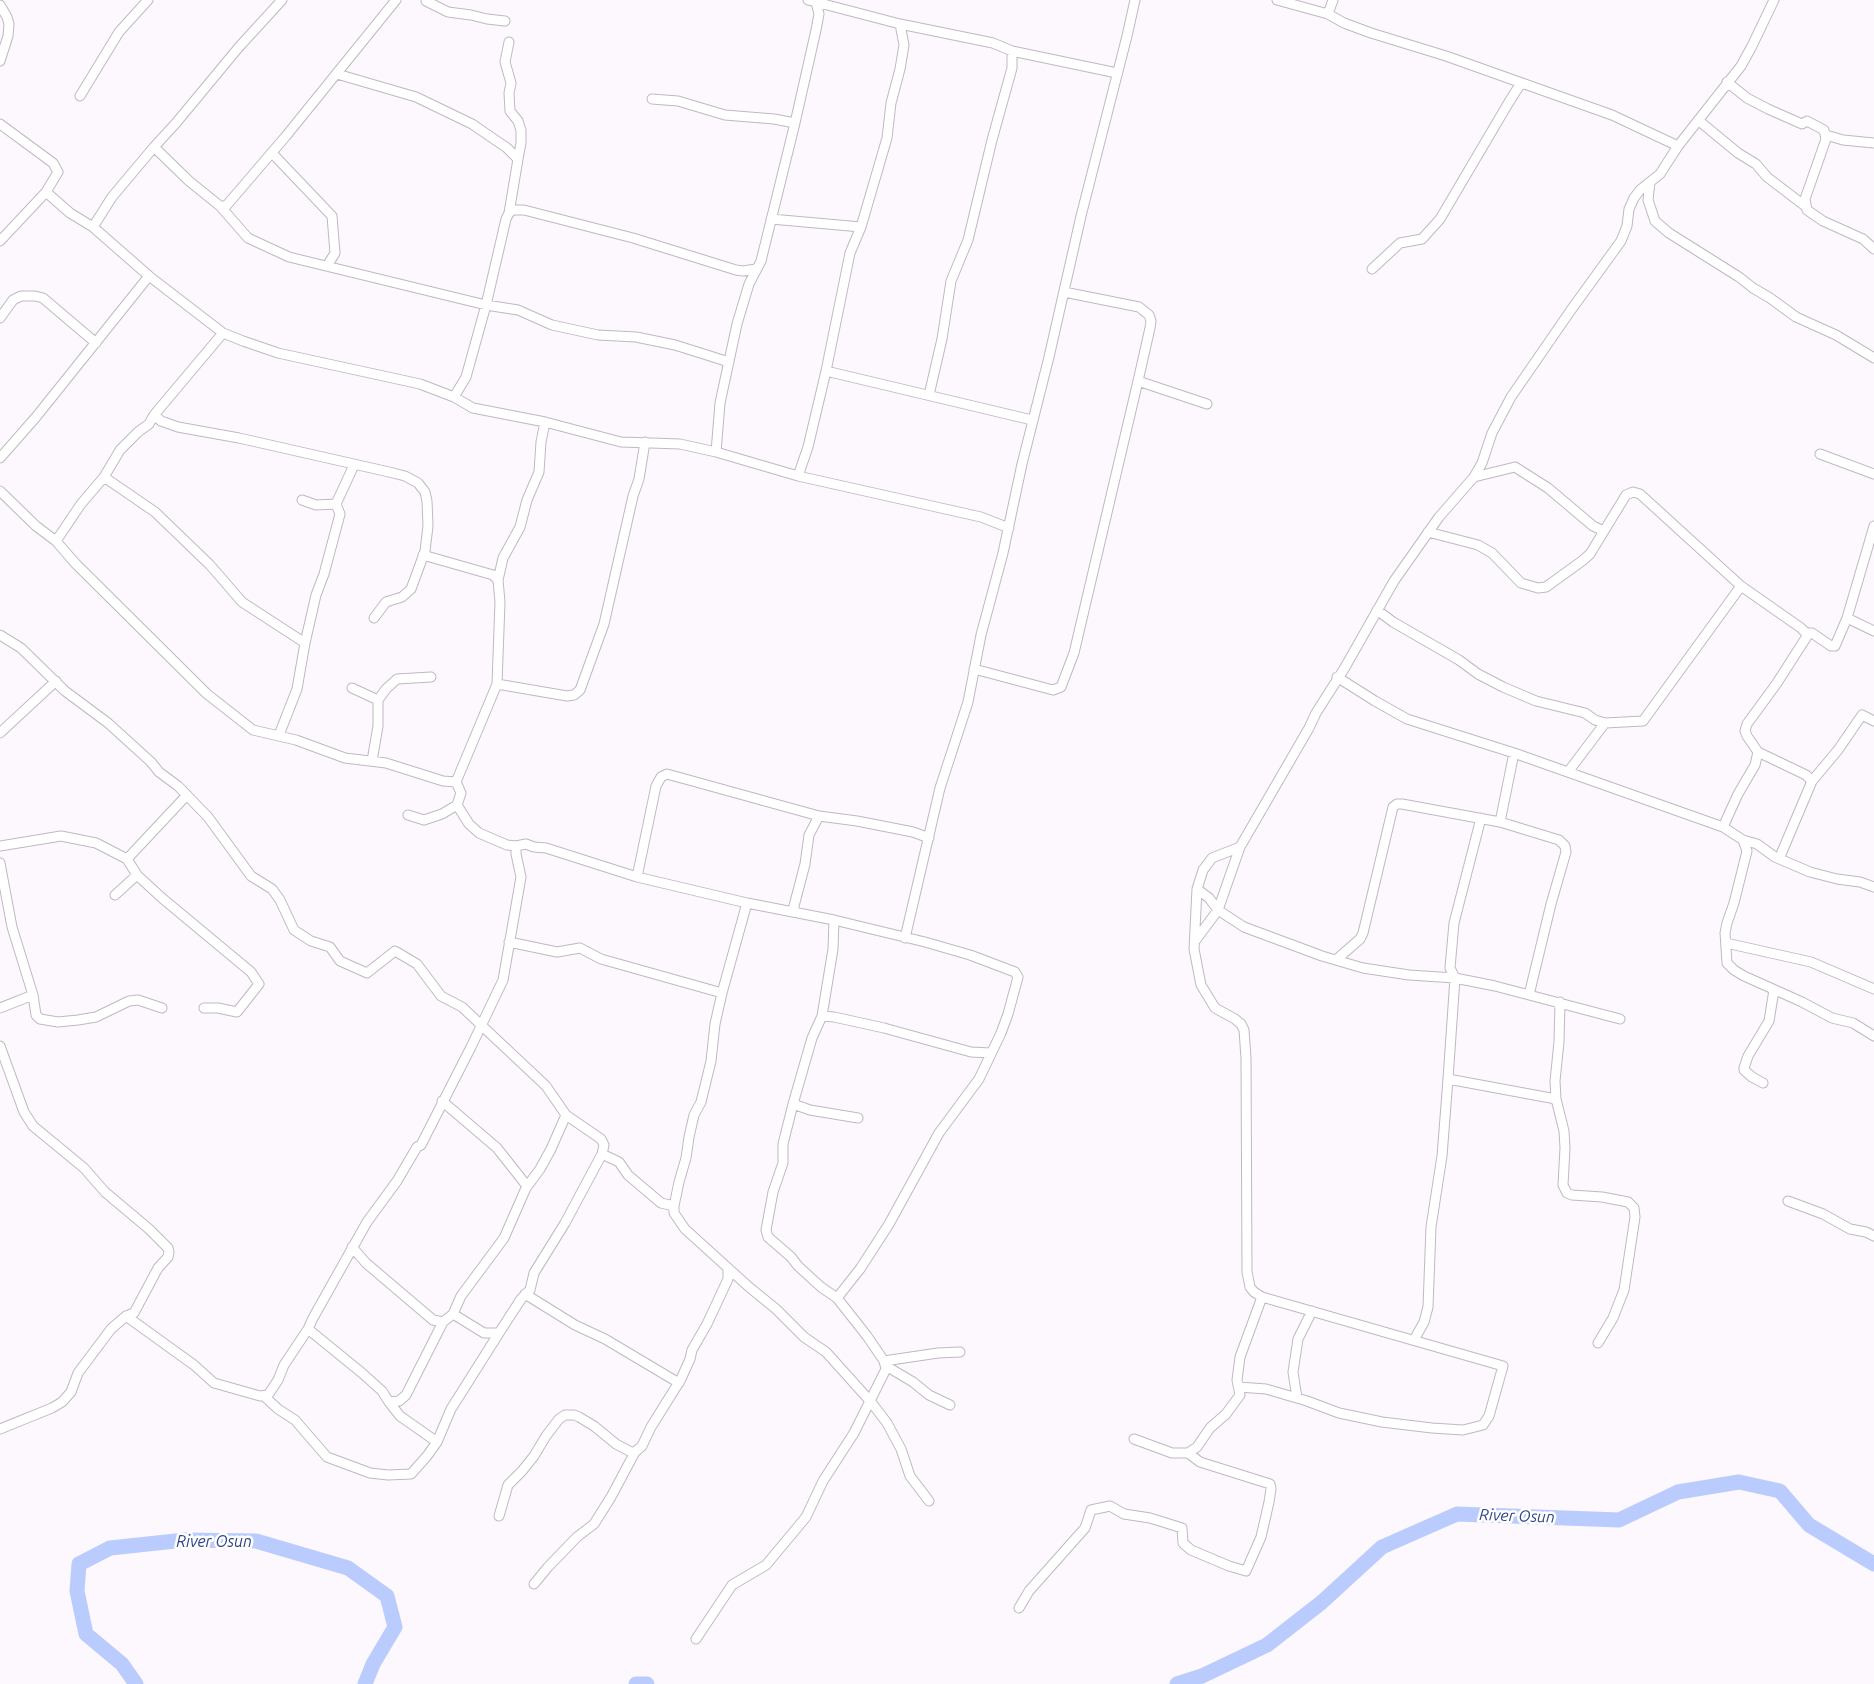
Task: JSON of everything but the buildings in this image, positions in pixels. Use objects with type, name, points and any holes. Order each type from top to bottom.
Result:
[{"type":"street","points":[[80,96],[119,32],[148,0]]},
{"type":"street","points":[[93,227],[112,197],[176,124],[239,47],[282,0]]},
{"type":"street","points":[[220,206],[226,206],[272,153],[396,0]]},
{"type":"street","points":[[425,0],[448,12],[505,21]]},
{"type":"street","points":[[904,938],[940,788],[963,720],[987,609],[1009,528],[1032,420],[1135,0]]},
{"type":"street","points":[[1277,0],[1328,14],[1344,23],[1370,33],[1446,56],[1612,116],[1678,146]]},
{"type":"street","points":[[1328,14],[1333,0]]},
{"type":"street","points":[[1195,941],[1218,910],[1240,847],[1394,581],[1428,532],[1474,477],[1482,463],[1492,433],[1511,397],[1570,310],[1621,242],[1627,226],[1631,203],[1640,190],[1660,174],[1678,146],[1740,66],[1752,46],[1774,0]]},
{"type":"street","points":[[812,1],[900,24],[994,43],[1012,51],[1117,73]]},
{"type":"street","points":[[716,452],[720,404],[729,362],[743,304],[760,261],[795,123],[816,30],[819,14],[812,1]]},
{"type":"street","points":[[0,5],[9,24],[8,36],[0,61]]},
{"type":"street","points":[[798,476],[808,447],[826,371],[850,253],[861,227],[886,138],[891,103],[904,45],[900,24]]},
{"type":"street","points":[[454,397],[466,377],[486,306],[509,213],[521,143],[521,130],[518,121],[510,111],[509,93],[511,83],[505,62],[510,42]]},
{"type":"street","points":[[929,395],[942,339],[951,281],[968,240],[992,140],[1012,68],[1012,51]]},
{"type":"street","points":[[337,74],[416,97],[464,120],[507,148],[518,159]]},
{"type":"street","points":[[1728,82],[1747,98],[1802,124],[1807,121],[1814,123],[1824,130],[1826,135],[1805,199],[1805,206]]},
{"type":"street","points":[[1372,269],[1400,243],[1422,239],[1440,219],[1509,102],[1522,84]]},
{"type":"street","points":[[652,98],[678,101],[725,115],[774,119],[795,123]]},
{"type":"street","points":[[1698,120],[1738,153],[1756,164],[1767,177],[1805,206],[1810,213],[1863,239],[1874,249]]},
{"type":"street","points":[[0,124],[53,163],[58,172],[46,192],[0,241]]},
{"type":"street","points":[[1826,135],[1843,140],[1874,143]]},
{"type":"street","points":[[154,147],[189,181],[220,206],[248,238],[289,257],[486,306],[518,310],[552,325],[598,335],[636,338],[675,345],[729,362]]},
{"type":"street","points":[[272,153],[332,216],[335,253],[327,266]]},
{"type":"street","points":[[1650,182],[1648,200],[1655,221],[1669,233],[1770,298],[1796,317],[1836,335],[1874,358]]},
{"type":"street","points":[[46,192],[70,213],[93,227],[149,276],[223,333],[278,353],[420,384],[454,397],[473,408],[545,422],[621,442],[680,444],[716,452],[798,476],[981,517],[1009,528]]},
{"type":"street","points":[[509,213],[513,210],[524,210],[633,238],[736,270],[756,269]]},
{"type":"street","points":[[771,219],[861,227]]},
{"type":"street","points":[[0,458],[36,417],[149,276]]},
{"type":"street","points":[[974,669],[1053,690],[1061,688],[1074,653],[1150,328],[1149,315],[1139,307],[1064,292]]},
{"type":"street","points":[[0,318],[13,300],[21,296],[44,298],[96,343]]},
{"type":"street","points":[[56,541],[81,504],[104,477],[120,450],[149,424],[154,415],[223,333]]},
{"type":"street","points":[[826,371],[1032,420]]},
{"type":"street","points":[[1138,381],[1207,404]]},
{"type":"street","points":[[154,415],[178,427],[239,438],[405,476],[418,483],[425,492],[427,501],[428,526],[424,555],[411,590],[402,598],[386,602],[374,618]]},
{"type":"street","points":[[408,815],[424,820],[442,814],[457,804],[461,793],[456,782],[496,684],[500,602],[498,580],[503,558],[520,527],[527,500],[539,472],[541,442],[545,422]]},
{"type":"street","points":[[496,684],[567,696],[574,695],[580,690],[604,624],[633,496],[639,479],[645,442]]},
{"type":"street","points":[[1820,454],[1874,474]]},
{"type":"street","points":[[279,735],[297,689],[316,595],[324,574],[340,514],[336,504],[354,465]]},
{"type":"street","points":[[1474,477],[1514,467],[1548,488],[1593,526],[1604,531]]},
{"type":"street","points":[[104,477],[155,512],[210,565],[242,602],[305,643]]},
{"type":"street","points":[[0,491],[36,526],[56,541],[75,563],[207,694],[252,730],[279,735],[345,758],[386,763],[456,782]]},
{"type":"street","points":[[1428,532],[1478,545],[1492,553],[1521,583],[1538,588],[1546,587],[1590,554],[1626,496],[1633,492],[1640,494],[1741,586],[1807,634],[1812,633],[1831,646],[1835,646],[1847,618],[1874,526]]},
{"type":"street","points":[[302,500],[316,505],[336,504]]},
{"type":"street","points":[[1866,552],[1874,557]]},
{"type":"street","points":[[424,555],[493,575],[498,580]]},
{"type":"street","points":[[1378,610],[1393,622],[1460,660],[1478,674],[1503,687],[1536,701],[1585,713],[1594,720],[1605,724],[1643,721],[1741,586]]},
{"type":"street","points":[[1847,618],[1874,631]]},
{"type":"street","points":[[1810,633],[1745,731],[1758,752],[1806,775],[1812,780]]},
{"type":"street","points":[[0,634],[22,648],[65,691],[116,729],[159,772],[187,795],[208,817],[251,876],[272,890],[280,900],[294,930],[311,941],[330,947],[340,960],[368,973],[394,951],[417,964],[441,996],[462,1008],[482,1026],[546,1086],[566,1115],[601,1139],[604,1145],[602,1154],[565,1223],[534,1273],[530,1290],[525,1294],[451,1409],[437,1442],[411,1474],[388,1475],[370,1473],[327,1457],[295,1420],[278,1409],[264,1396]]},
{"type":"street","points":[[372,761],[378,726],[378,700],[397,679],[431,677]]},
{"type":"street","points":[[1337,677],[1407,719],[1514,753],[1723,827],[1743,840],[1757,844],[1779,859],[1821,875],[1860,882],[1874,887]]},
{"type":"street","points":[[0,733],[56,681]]},
{"type":"street","points":[[352,688],[378,700]]},
{"type":"street","points":[[1779,859],[1812,780],[1838,750],[1862,715],[1874,721]]},
{"type":"street","points":[[1568,772],[1588,749],[1605,724]]},
{"type":"street","points":[[1723,827],[1738,794],[1755,765],[1758,752]]},
{"type":"street","points":[[1500,822],[1514,753]]},
{"type":"street","points":[[637,877],[656,786],[664,775],[678,776],[819,816],[913,832],[929,838]]},
{"type":"street","points":[[127,859],[187,795]]},
{"type":"street","points":[[457,804],[469,824],[479,833],[507,845],[526,844],[546,848],[637,877],[747,903],[834,920],[949,949],[1015,972],[1018,977],[1001,1033],[979,1079],[939,1133],[889,1224],[860,1269],[837,1298]]},
{"type":"street","points":[[1336,960],[1363,933],[1393,807],[1397,804],[1402,804],[1481,818],[1544,834],[1559,840],[1565,846],[1566,852],[1529,995]]},
{"type":"street","points":[[794,911],[810,835],[819,816]]},
{"type":"street","points":[[1414,1340],[1424,1322],[1428,1307],[1431,1227],[1442,1156],[1455,978],[1450,968],[1454,923],[1481,818]]},
{"type":"street","points":[[0,846],[61,836],[96,843],[127,859],[137,875],[251,972],[259,984],[237,1012],[218,1008],[204,1008]]},
{"type":"street","points":[[1743,840],[1747,851],[1727,923],[1727,963],[1734,970],[1774,990],[1832,1018],[1853,1023],[1874,1036]]},
{"type":"street","points":[[126,1316],[214,1383],[241,1392],[260,1396],[268,1395],[278,1380],[284,1365],[308,1330],[312,1318],[367,1222],[397,1181],[417,1147],[421,1145],[482,1026],[503,980],[521,877],[516,846]]},
{"type":"street","points":[[1239,1388],[1266,1389],[1340,1413],[1382,1422],[1463,1430],[1483,1425],[1489,1416],[1503,1366],[1262,1297],[1250,1287],[1247,1272],[1246,1058],[1244,1030],[1235,1019],[1215,1008],[1201,985],[1195,960],[1197,889],[1203,870],[1212,858],[1240,847]]},
{"type":"street","points":[[0,863],[12,927],[33,995],[36,1015],[40,1019],[58,1022],[96,1017],[129,1001],[138,1000],[162,1008]]},
{"type":"street","points":[[114,894],[137,875]]},
{"type":"street","points":[[1197,889],[1218,910],[1244,927],[1336,960],[1363,968],[1409,975],[1455,978],[1560,1002],[1620,1019]]},
{"type":"street","points":[[747,903],[722,993],[715,1024],[711,1061],[701,1102],[694,1115],[686,1158],[678,1182],[674,1213],[685,1229],[776,1309],[804,1337],[826,1352],[871,1402],[887,1423],[901,1448],[910,1476],[929,1501]]},
{"type":"street","points":[[834,920],[833,949],[822,1016],[812,1038],[793,1104],[783,1144],[783,1163],[773,1192],[766,1230],[768,1237],[792,1257],[798,1266],[821,1287],[837,1298],[858,1323],[885,1364],[913,1382],[928,1395],[950,1405]]},
{"type":"street","points":[[510,942],[557,952],[580,948],[601,959],[722,993]]},
{"type":"street","points":[[1726,943],[1811,962],[1874,989]]},
{"type":"street","points":[[1763,1083],[1752,1077],[1744,1068],[1748,1056],[1770,1021],[1774,990]]},
{"type":"street","points":[[0,1008],[33,995]]},
{"type":"street","points":[[1560,1002],[1559,1042],[1555,1072],[1556,1099],[1564,1131],[1563,1184],[1567,1193],[1572,1195],[1602,1197],[1628,1202],[1634,1208],[1635,1217],[1624,1290],[1613,1318],[1598,1342]]},
{"type":"street","points":[[822,1016],[884,1028],[971,1052],[990,1053]]},
{"type":"street","points":[[0,1046],[4,1062],[24,1112],[33,1126],[84,1168],[106,1192],[168,1248],[168,1257],[158,1268],[134,1313],[126,1316],[111,1329],[86,1361],[78,1373],[71,1392],[62,1402],[52,1408],[0,1429]]},
{"type":"street","points":[[1448,1079],[1556,1099]]},
{"type":"street","points":[[442,1102],[497,1148],[528,1186]]},
{"type":"street","points":[[793,1104],[810,1110],[858,1118]]},
{"type":"street","points":[[389,1402],[399,1401],[406,1395],[443,1322],[453,1314],[461,1296],[504,1238],[528,1186],[552,1149],[566,1115]]},
{"type":"street","points":[[602,1154],[618,1162],[628,1175],[661,1203],[674,1206]]},
{"type":"street","points":[[1788,1201],[1817,1211],[1850,1229],[1866,1232],[1874,1236]]},
{"type":"street","points":[[352,1247],[366,1263],[433,1320],[443,1322]]},
{"type":"street","points":[[534,1584],[577,1537],[594,1524],[611,1497],[635,1452],[642,1446],[690,1360],[692,1350],[707,1324],[728,1279],[728,1268]]},
{"type":"street","points":[[525,1294],[575,1326],[606,1339],[678,1383]]},
{"type":"street","points":[[1134,1439],[1172,1453],[1188,1453],[1197,1447],[1210,1428],[1226,1414],[1240,1396],[1238,1380],[1240,1358],[1262,1297]]},
{"type":"street","points":[[1297,1398],[1293,1372],[1298,1339],[1312,1311]]},
{"type":"street","points":[[453,1314],[484,1333],[499,1334]]},
{"type":"street","points":[[308,1330],[382,1391],[400,1416],[437,1442]]},
{"type":"street","points":[[885,1364],[938,1353],[960,1352]]},
{"type":"street","points":[[696,1638],[732,1585],[766,1565],[806,1518],[823,1481],[854,1433],[871,1402],[885,1364]]},
{"type":"street","points":[[499,1516],[508,1485],[534,1456],[559,1419],[565,1415],[579,1417],[625,1449],[635,1452]]},
{"type":"street","points":[[1019,1608],[1029,1591],[1084,1528],[1091,1510],[1110,1506],[1124,1514],[1150,1518],[1182,1528],[1183,1543],[1191,1550],[1229,1566],[1246,1570],[1261,1537],[1270,1496],[1270,1484],[1200,1462],[1188,1453]]},
{"type":"waterway","name":"River Osun","points":[[1177,1684],[1202,1676],[1267,1645],[1322,1602],[1382,1547],[1457,1514],[1619,1520],[1678,1492],[1739,1482],[1780,1491],[1809,1525],[1874,1564]]},
{"type":"waterway","name":"River Osun","points":[[136,1684],[122,1664],[86,1634],[77,1591],[79,1564],[110,1548],[185,1540],[256,1541],[348,1568],[387,1596],[395,1627],[373,1664],[365,1684]]},
{"type":"waterway","name":"River Osun","points":[[636,1684],[647,1684]]}]
